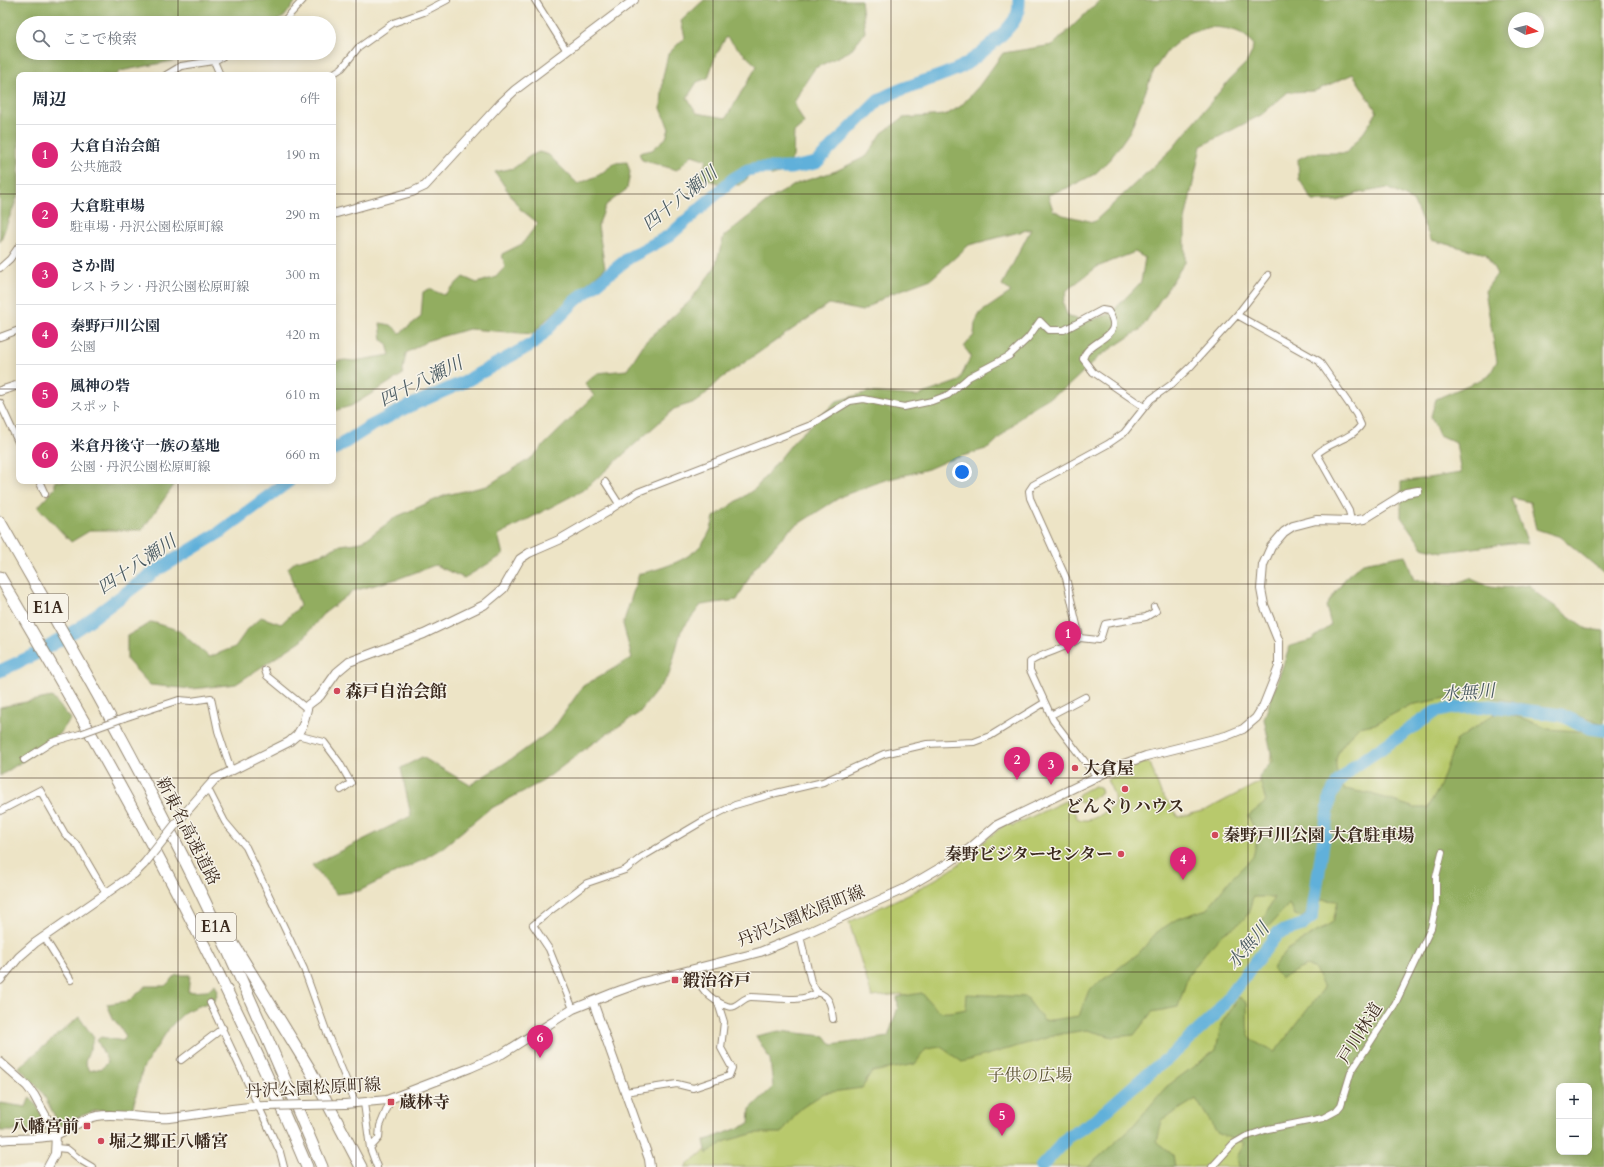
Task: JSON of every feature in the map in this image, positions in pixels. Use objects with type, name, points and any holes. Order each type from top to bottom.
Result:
[{"type":"highway","name":"新東名高速道路","points":[[0,522],[96,694],[194,880],[278,1063],[322,1167]]},
{"type":"highway","name":"E1A","points":[[0,577],[76,705],[189,913],[264,1068],[307,1167]]},
{"type":"highway","points":[[194,880],[309,1068],[334,1112],[361,1167]]},
{"type":"main road","points":[[336,213],[412,192],[425,186],[500,104],[634,0]]},
{"type":"main road","points":[[0,391],[16,386]]},
{"type":"main road","name":"丹沢公園松原町線","points":[[0,1140],[41,1138],[84,1120],[99,1116],[147,1119],[171,1118],[236,1107],[360,1104],[391,1099],[502,1054],[573,1010],[643,982],[760,952],[800,936],[904,889],[960,855],[997,824],[1122,764],[1146,756],[1226,736],[1243,730],[1256,718],[1263,707],[1279,667],[1280,655],[1276,631],[1264,605],[1261,589],[1263,565],[1266,556],[1278,538],[1293,526],[1316,520],[1351,521],[1364,518],[1406,493],[1418,491]]},
{"type":"main road","points":[[0,980],[19,957],[44,937],[134,874],[215,779],[288,742],[297,735],[303,725],[306,708],[325,690],[337,672],[349,662],[424,634],[484,605],[503,589],[520,560],[529,553],[558,540],[607,512]]},
{"type":"main road","points":[[593,1002],[649,1159],[650,1167]]},
{"type":"main road","points":[[0,1062],[27,1086],[40,1105],[54,1132],[56,1148],[52,1163],[48,1167]]},
{"type":"street","points":[[288,16],[303,0]]},
{"type":"street","points":[[336,72],[342,68],[358,48],[393,23],[424,12],[447,0]]},
{"type":"street","points":[[535,0],[556,37],[567,51]]},
{"type":"street","points":[[171,72],[181,66],[214,61],[219,72]]},
{"type":"street","points":[[0,268],[16,255]]},
{"type":"street","points":[[1080,638],[1071,593],[1066,578],[1028,491],[1033,485],[1108,444],[1124,433],[1151,399],[1172,384],[1191,366],[1237,315],[1268,275]]},
{"type":"street","points":[[607,512],[638,492],[811,425],[850,401],[864,400],[904,407],[932,401],[948,395],[969,377],[1009,356],[1028,338],[1040,321],[1049,330],[1064,330],[1102,310],[1108,311],[1114,319],[1114,325],[1110,333],[1084,353],[1083,360],[1093,372],[1144,407]]},
{"type":"street","points":[[1237,315],[1319,361],[1356,414],[1361,425],[1358,430],[1324,447],[1317,454],[1349,512],[1351,521]]},
{"type":"street","points":[[0,337],[16,331]]},
{"type":"street","points":[[0,403],[16,438]]},
{"type":"street","points":[[605,482],[619,504]]},
{"type":"street","points":[[41,484],[46,494]]},
{"type":"street","points":[[1098,776],[1092,771],[1051,715],[1044,703],[1030,670],[1030,662],[1038,656],[1070,646],[1080,638],[1098,640],[1101,637],[1105,624],[1146,618],[1156,611],[1154,607]]},
{"type":"street","points":[[265,670],[267,676],[306,708]]},
{"type":"street","points":[[1051,715],[1085,697]]},
{"type":"street","points":[[24,760],[52,742],[80,734],[124,718],[179,700],[192,701],[211,698],[218,731],[231,770]]},
{"type":"street","points":[[573,1010],[549,949],[534,925],[587,883],[625,870],[642,857],[703,821],[735,805],[776,793],[823,782],[884,754],[927,744],[974,742],[990,736],[1044,703]]},
{"type":"street","points":[[297,735],[324,742],[339,762],[351,783],[341,790]]},
{"type":"street","points":[[207,787],[225,822],[246,848],[304,969],[327,1033],[360,1104],[370,1148],[377,1167]]},
{"type":"street","points":[[0,811],[40,790],[65,834],[78,846],[106,894]]},
{"type":"street","name":"戸川林道","points":[[1212,1167],[1233,1144],[1245,1137],[1268,1129],[1323,1118],[1336,1111],[1341,1105],[1351,1072],[1395,1004],[1431,928],[1436,905],[1436,877],[1442,852]]},
{"type":"street","points":[[800,936],[811,982],[817,992],[823,994],[830,1002],[833,1019]]},
{"type":"street","points":[[44,937],[71,980]]},
{"type":"street","points":[[694,969],[696,979],[701,988],[728,1007],[734,1007],[749,997],[776,1000],[807,997],[814,995],[817,992]]},
{"type":"street","points":[[625,1092],[677,1084],[693,1088],[729,1076],[732,1068],[721,1048],[724,1022],[717,1000]]},
{"type":"street","points":[[210,1003],[280,1152],[284,1167]]},
{"type":"street","points":[[181,1060],[223,1028]]},
{"type":"street","points":[[370,1148],[379,1138],[382,1119],[391,1099]]},
{"type":"street","points":[[56,1148],[67,1149],[82,1162],[92,1167]]},
{"type":"green space","points":[[0,0],[297,0],[285,16],[16,16],[16,60],[177,60],[119,72],[16,72],[16,201],[0,242]]},
{"type":"green space","points":[[704,0],[861,0],[865,32],[850,51],[815,68],[801,89],[794,103],[804,123],[794,132],[793,157],[782,173],[772,176],[761,165],[753,164],[748,178],[740,185],[721,184],[699,177],[707,160],[692,155],[677,170],[642,160],[639,153],[652,150],[666,138],[669,129],[661,108],[663,77],[668,54],[685,37],[681,21]],"holes":[[[726,37],[757,66],[726,118],[697,113],[687,98],[697,82],[708,78],[715,57]]]},
{"type":"green space","points":[[1100,0],[1604,0],[1604,573],[1561,537],[1536,529],[1530,502],[1511,498],[1528,544],[1511,543],[1443,552],[1422,547],[1401,517],[1401,482],[1461,473],[1456,443],[1439,435],[1431,416],[1436,399],[1489,376],[1497,361],[1485,291],[1497,274],[1486,254],[1431,240],[1413,201],[1388,188],[1359,193],[1338,201],[1313,201],[1299,179],[1298,159],[1311,153],[1346,153],[1364,132],[1377,112],[1353,74],[1315,91],[1288,92],[1261,115],[1201,146],[1185,220],[1185,262],[1141,329],[1101,355],[1067,387],[1028,410],[989,448],[946,461],[928,469],[882,481],[842,496],[789,530],[753,570],[737,600],[701,605],[681,631],[669,675],[639,713],[593,743],[543,781],[488,810],[442,848],[422,860],[359,891],[336,894],[312,865],[411,816],[401,768],[422,757],[470,785],[516,756],[553,729],[583,686],[632,658],[623,624],[639,574],[676,562],[687,557],[696,550],[704,541],[710,530],[714,517],[756,488],[795,440],[837,401],[868,392],[917,396],[959,381],[971,356],[964,347],[974,335],[975,323],[980,313],[1011,292],[1002,285],[1031,229],[969,245],[931,279],[890,294],[862,311],[829,304],[722,378],[698,401],[674,409],[585,489],[498,535],[503,555],[464,578],[435,565],[400,578],[353,591],[322,615],[302,640],[236,684],[192,689],[150,685],[127,660],[127,636],[152,622],[178,630],[209,657],[235,647],[247,630],[261,617],[281,624],[300,606],[288,568],[296,561],[321,554],[341,545],[362,542],[396,517],[446,495],[487,486],[531,458],[594,396],[585,383],[598,373],[627,370],[645,342],[690,301],[715,267],[724,236],[772,198],[798,183],[836,171],[867,156],[882,133],[903,118],[946,115],[961,106],[979,86],[1003,53],[1053,45]],"holes":[[[1210,27],[1234,30],[1249,39],[1253,44],[1252,52],[1247,62],[1230,79],[1173,148],[1094,222],[1063,215],[1053,210],[1048,195],[1067,188],[1095,174],[1111,158],[1130,131],[1154,70],[1167,51],[1188,33]],[[1135,252],[1145,258],[1141,282],[1110,314],[1088,321],[1068,317],[1063,303],[1067,290],[1097,267]]]},
{"type":"green space","points":[[539,152],[549,155],[578,184],[599,175],[615,163],[627,162],[630,172],[627,189],[606,205],[598,226],[605,268],[546,320],[533,334],[469,329],[429,340],[406,353],[402,375],[351,406],[336,410],[336,362],[345,360],[354,361],[390,355],[387,344],[382,340],[380,323],[391,325],[400,333],[421,317],[423,292],[429,289],[444,295],[463,277],[477,283],[496,277],[505,267],[502,254],[522,244],[538,223],[520,209],[495,172],[514,168],[530,156]]},
{"type":"green space","points":[[55,484],[175,484],[142,530],[91,530],[71,542],[38,507],[55,488]]},
{"type":"green space","points":[[1405,555],[1414,580],[1452,585],[1470,578],[1477,582],[1499,587],[1529,585],[1536,593],[1587,629],[1604,631],[1604,724],[1575,715],[1472,693],[1410,705],[1375,724],[1358,727],[1340,749],[1337,755],[1336,770],[1344,789],[1372,794],[1415,808],[1428,808],[1440,786],[1456,741],[1498,711],[1522,718],[1548,729],[1604,733],[1604,1167],[1239,1167],[1237,1157],[1245,1143],[1218,1134],[1196,1099],[1162,1120],[1157,1142],[1173,1155],[1175,1167],[1088,1167],[1132,1127],[1166,1087],[1216,1050],[1221,1024],[1239,997],[1247,1003],[1247,1023],[1249,1035],[1257,1043],[1275,1052],[1324,988],[1314,968],[1306,966],[1281,978],[1272,969],[1287,950],[1333,922],[1338,901],[1322,900],[1302,917],[1295,915],[1289,904],[1267,928],[1261,931],[1262,921],[1274,897],[1253,897],[1248,914],[1240,923],[1223,934],[1205,953],[1188,976],[1178,1007],[1152,1012],[1134,1035],[1113,1037],[1087,1030],[1060,1034],[962,1062],[941,1047],[926,1049],[915,1064],[872,1072],[862,1088],[824,1093],[800,1109],[782,1133],[755,1133],[726,1141],[707,1154],[704,1141],[749,1124],[750,1109],[773,1087],[770,1059],[756,1036],[779,1031],[825,1036],[832,1045],[888,1037],[898,1007],[897,997],[922,993],[936,1009],[945,1012],[966,1009],[967,994],[1026,997],[1044,1021],[1079,1016],[1089,990],[1139,953],[1157,932],[1177,919],[1207,909],[1231,879],[1253,857],[1258,835],[1248,816],[1266,802],[1259,776],[1273,761],[1264,719],[1290,646],[1311,640],[1331,625],[1326,606],[1348,575],[1363,563]]},
{"type":"green space","name":"子供の広場","points":[[1604,642],[1604,768],[1457,1167],[685,1167],[703,1152],[746,1130],[893,1042],[902,1005],[902,994],[872,997],[849,922],[921,888],[949,871],[975,853],[973,850],[1009,821],[1012,826],[1065,801],[1071,806],[1077,818],[1086,820],[1095,818],[1112,808],[1114,804],[1114,797],[1107,780],[1143,763],[1150,763],[1160,791],[1178,817],[1206,810],[1258,783],[1265,775],[1271,755],[1268,710],[1270,698],[1276,686]]},
{"type":"green space","points":[[52,697],[71,719],[53,741],[0,776],[0,707]]},
{"type":"green space","points":[[1094,786],[1100,787],[1102,793],[1083,803],[1079,802],[1077,799],[1079,794]]},
{"type":"green space","points":[[176,975],[190,975],[188,992],[207,991],[215,984],[218,991],[215,1000],[186,1011],[170,1027],[143,1068],[132,1111],[97,1110],[75,1118],[60,1126],[42,1092],[19,1067],[79,1017],[94,1038],[85,1062],[89,1071],[102,1068],[108,1062],[97,1040],[101,1037],[123,1041],[126,1036],[113,1018],[107,1004],[129,1001],[146,986],[165,986]]},
{"type":"green space","points":[[30,1097],[36,1104],[47,1126],[44,1131],[0,1131],[0,1103],[26,1107]]},
{"type":"waterway","name":"四十八瀬川","points":[[336,448],[369,427],[405,408],[464,382],[534,343],[575,301],[630,257],[669,236],[733,179],[748,170],[757,168],[791,168],[816,163],[879,100],[899,90],[951,72],[975,58],[1008,28],[1017,15],[1019,0]]},
{"type":"waterway","name":"四十八瀬川","points":[[0,671],[40,652],[79,628],[154,572],[219,533],[285,484]]},
{"type":"waterway","name":"水無川","points":[[1041,1167],[1069,1136],[1094,1121],[1145,1076],[1171,1056],[1214,1016],[1278,933],[1302,925],[1312,917],[1330,797],[1338,782],[1355,766],[1435,712],[1453,708],[1491,706],[1561,715],[1590,728],[1604,730]]},
{"type":"place","name":"大倉自治会館","points":[[1068,654]]},
{"type":"place","name":"森戸自治会館","points":[[337,691]]},
{"type":"place","name":"大倉屋","points":[[1075,768]]},
{"type":"place","name":"大倉駐車場","points":[[1017,780]]},
{"type":"place","name":"さか間","points":[[1051,785]]},
{"type":"place","name":"どんぐりハウス","points":[[1125,789]]},
{"type":"place","name":"秦野戸川公園 大倉駐車場","points":[[1215,835]]},
{"type":"place","name":"秦野ビジターセンター","points":[[1121,854]]},
{"type":"place","name":"秦野戸川公園","points":[[1183,880]]},
{"type":"place","name":"鍛治谷戸","points":[[675,980]]},
{"type":"place","name":"米倉丹後守一族の墓地","points":[[540,1058]]},
{"type":"place","name":"蔵林寺","points":[[391,1102]]},
{"type":"place","name":"八幡宮前","points":[[87,1126]]},
{"type":"place","name":"風神の砦","points":[[1002,1136]]},
{"type":"place","name":"堀之郷正八幡宮","points":[[101,1141]]}]
